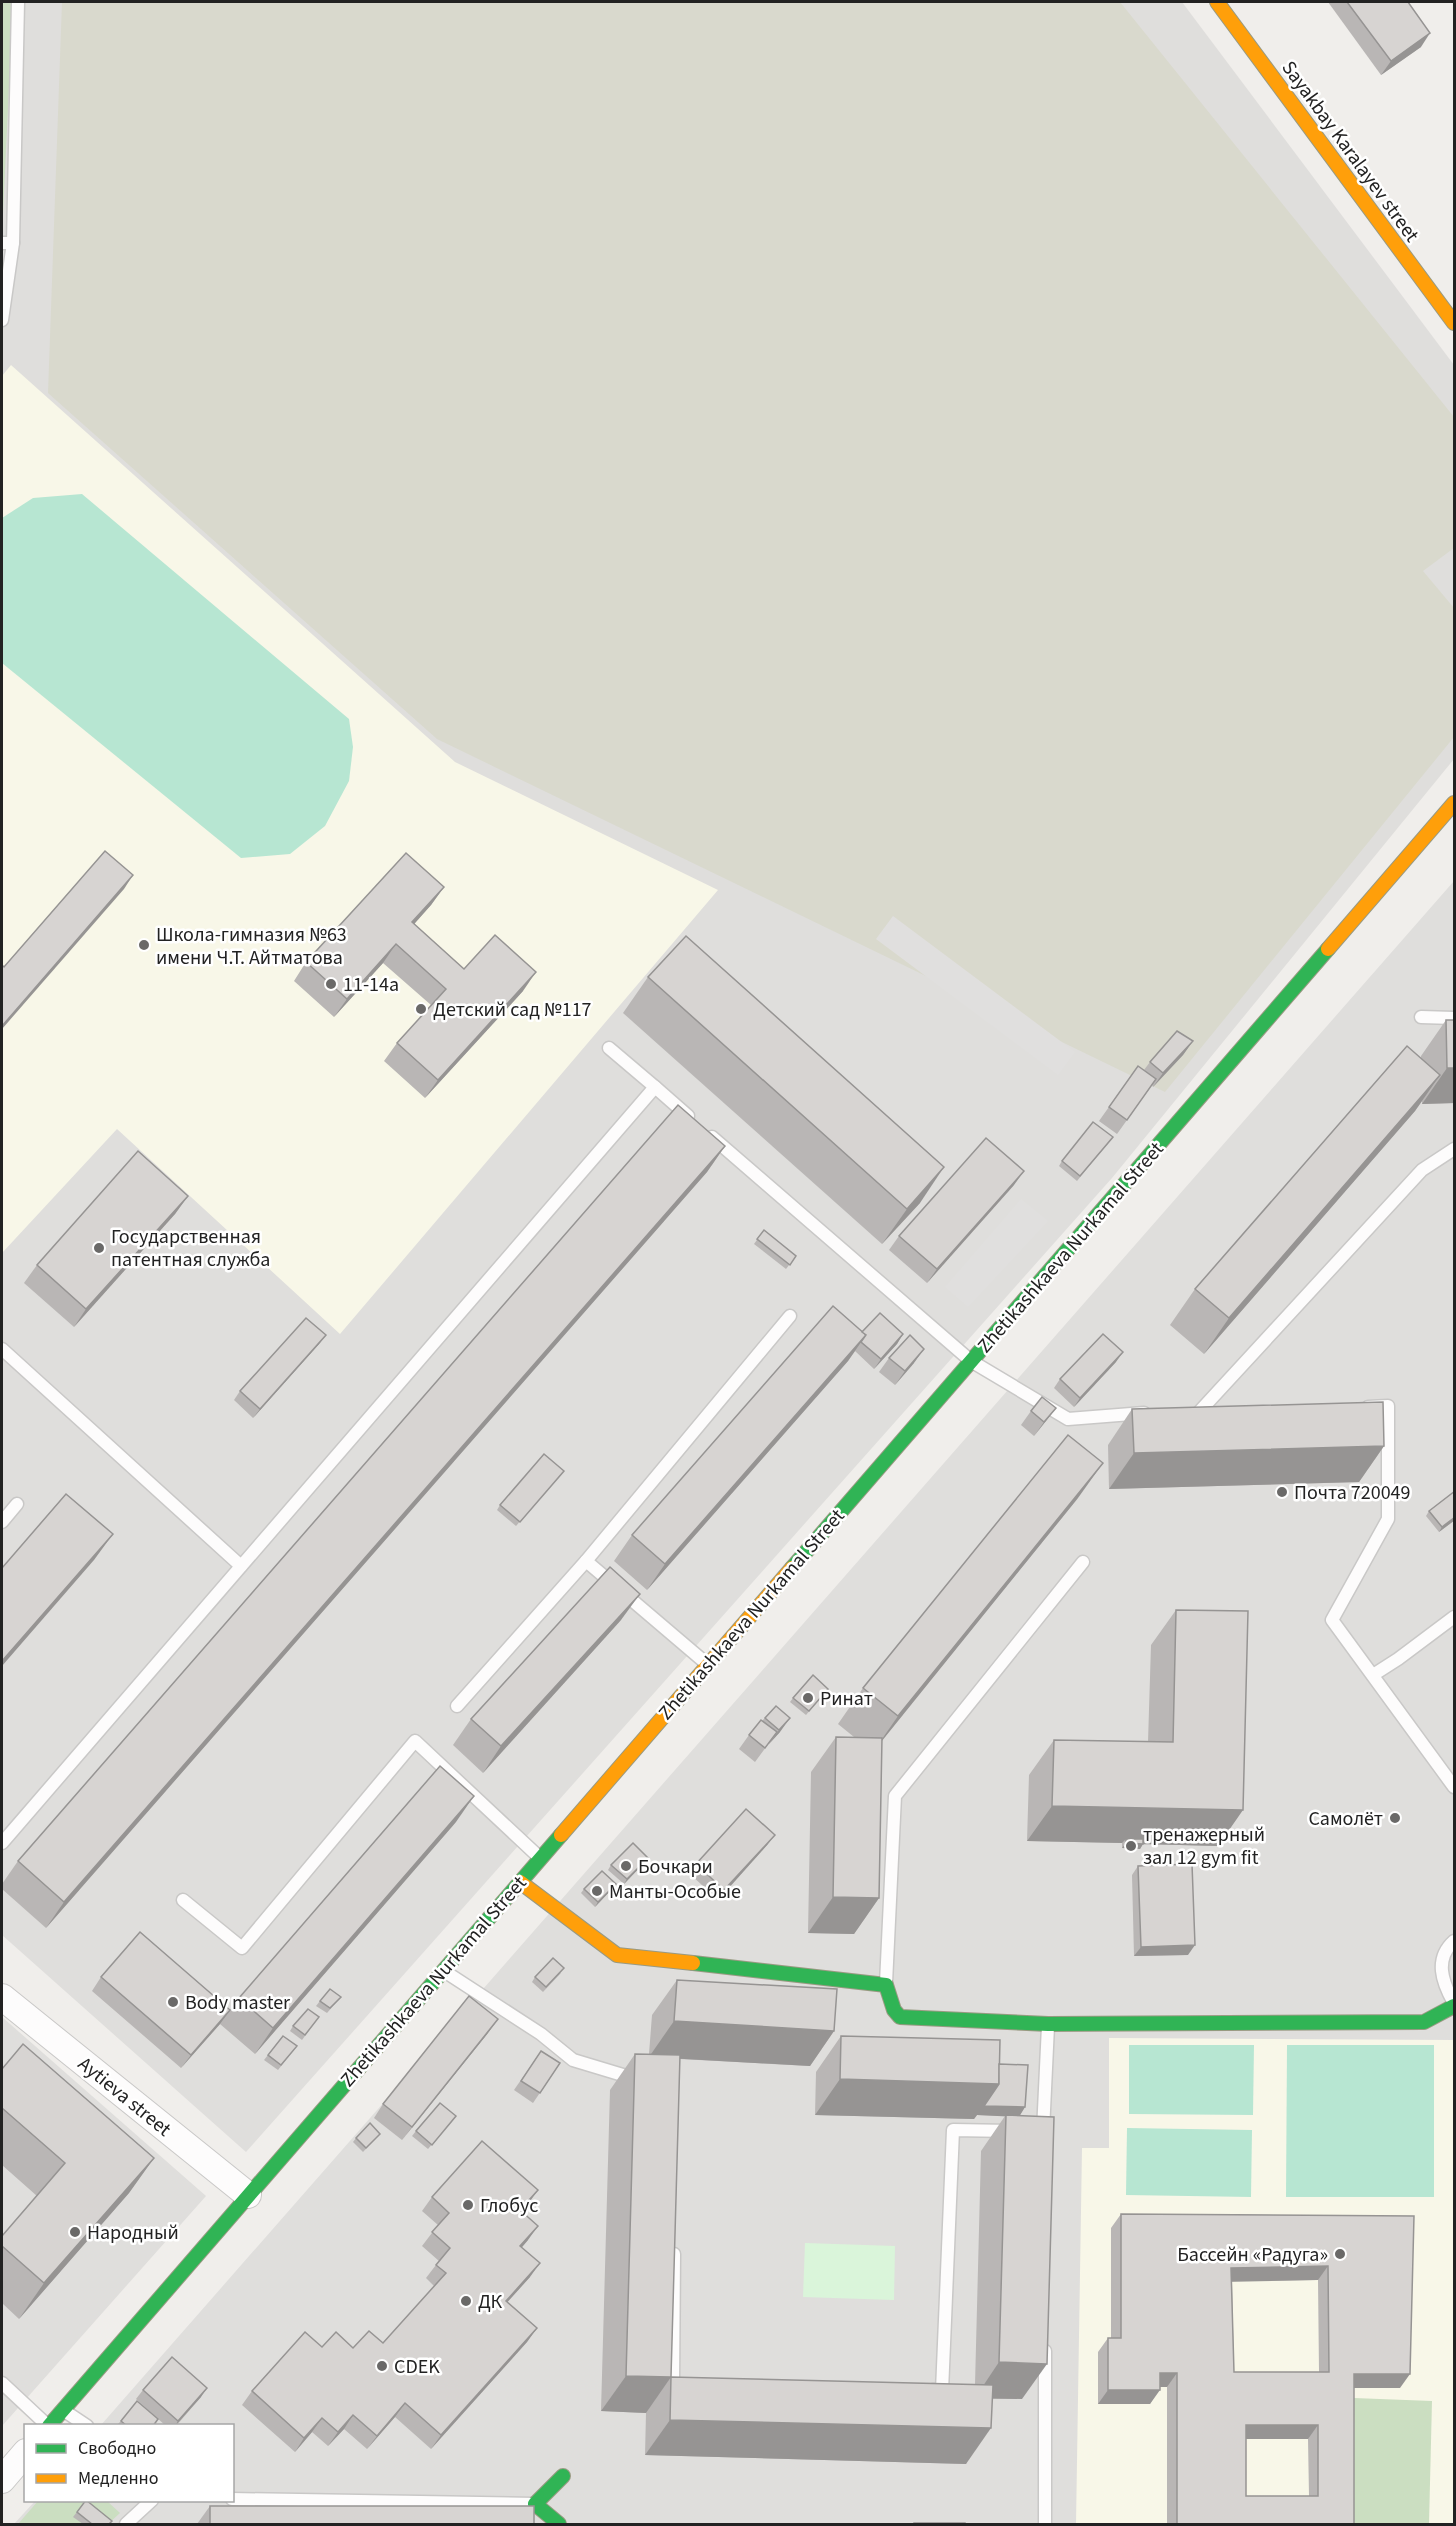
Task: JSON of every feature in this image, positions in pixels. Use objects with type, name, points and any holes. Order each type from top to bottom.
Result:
[{"type":"street","name":"Sayakbay Karalayev street","points":[[1217,2],[1455,323]]},
{"type":"street","name":"Zhetikashkaeva Nurkamal Street","points":[[50,2424],[1455,803]]},
{"type":"street","points":[[520,1882],[617,1955],[886,1985],[894,2010],[900,2017],[1048,2024],[1424,2022],[1455,2004]]},
{"type":"street","name":"Aytieva street","points":[[2,1997],[248,2195]]},
{"type":"street","points":[[2,2480],[24,2454]]},
{"type":"street","points":[[559,2524],[535,2504],[563,2476]]},
{"type":"lane","points":[[2,320],[18,2]]},
{"type":"lane","points":[[1421,1017],[1455,1018]]},
{"type":"lane","points":[[609,1048],[971,1361],[1068,1419],[1158,1412]]},
{"type":"lane","points":[[2,1843],[655,1087]]},
{"type":"lane","points":[[1222,1411],[1195,1411],[1422,1170],[1455,1149]]},
{"type":"lane","points":[[457,1706],[586,1561],[790,1316]]},
{"type":"lane","points":[[2,1349],[241,1566]]},
{"type":"lane","points":[[1355,1407],[1388,1407],[1388,1520],[1332,1620],[1455,1787]]},
{"type":"lane","points":[[2,1522],[17,1504]]},
{"type":"lane","points":[[586,1561],[708,1665]]},
{"type":"lane","points":[[886,1985],[895,1796],[1083,1562]]},
{"type":"lane","points":[[1372,1675],[1455,1617]]},
{"type":"lane","points":[[183,1900],[242,1948],[415,1741],[540,1858]]},
{"type":"lane","points":[[1455,1941],[1446,1948],[1440,1972],[1455,2004]]},
{"type":"lane","points":[[442,1970],[541,2034],[573,2060],[643,2082]]},
{"type":"lane","points":[[918,2390],[942,2391],[953,2130],[1036,2134],[1048,2024]]},
{"type":"lane","points":[[675,2245],[673,2384],[697,2385]]},
{"type":"lane","points":[[1045,2341],[1045,2524]]},
{"type":"lane","points":[[2,2383],[46,2424]]},
{"type":"lane","points":[[62,2409],[84,2424]]},
{"type":"lane","points":[[234,2499],[535,2504]]},
{"type":"lane","points":[[126,2524],[150,2502]]},
{"type":"shaded area","points":[[2,2],[1182,2],[1454,365],[1454,759],[1112,1178],[246,2152],[2,1935]]},
{"type":"shaded area","points":[[62,2],[1120,2],[1454,417],[1454,548],[1423,571],[1454,608],[1454,737],[1165,1092],[437,739],[48,393]]},
{"type":"shaded area","points":[[11,365],[455,762],[718,890],[340,1334],[117,1129],[2,1253],[2,376]]},
{"type":"shaded area","points":[[1454,881],[1454,2524],[14,2524],[34,2502],[234,2502],[234,2424],[102,2424]]},
{"type":"shaded area","points":[[893,916],[1075,1052],[1058,1075],[876,939]]},
{"type":"shaded area","points":[[1021,1199],[1048,1221],[968,1307],[945,1287]]},
{"type":"shaded area","points":[[2,2017],[206,2196],[2,2426]]},
{"type":"shaded area","points":[[1109,2038],[1454,2040],[1454,2524],[1076,2524],[1082,2148],[1109,2148]]},
{"type":"green space","points":[[2,2],[13,2],[3,214],[2,214]]},
{"type":"green space","points":[[82,494],[349,719],[353,747],[349,781],[325,826],[290,854],[241,858],[2,663],[2,518],[33,498]]},
{"type":"green space","points":[[1129,2045],[1254,2045],[1253,2115],[1129,2114]]},
{"type":"green space","points":[[1287,2045],[1434,2045],[1434,2197],[1286,2197]]},
{"type":"green space","points":[[1127,2128],[1252,2130],[1251,2197],[1126,2195]]},
{"type":"green space","points":[[805,2243],[895,2246],[894,2300],[803,2297]]},
{"type":"green space","points":[[1354,2398],[1432,2401],[1429,2524],[1350,2524]]},
{"type":"green space","points":[[37,2502],[108,2502],[120,2513],[108,2524],[18,2524]]},
{"type":"building","points":[[1347,2],[1408,2],[1430,33],[1391,61]]},
{"type":"building","points":[[105,851],[133,875],[2,1026],[2,965],[4,967]]},
{"type":"building","name":"11-14а","points":[[406,853],[444,887],[412,922],[464,969],[495,935],[536,972],[438,1080],[397,1043],[446,989],[396,944],[347,999],[306,962]]},
{"type":"building","points":[[686,936],[944,1167],[907,1209],[648,977]]},
{"type":"building","points":[[1446,1020],[1455,1020],[1455,1068],[1447,1068]]},
{"type":"building","points":[[1177,1031],[1193,1041],[1163,1073],[1150,1062]]},
{"type":"building","points":[[1407,1046],[1440,1075],[1229,1318],[1195,1289]]},
{"type":"building","points":[[1138,1066],[1156,1079],[1127,1120],[1109,1107]]},
{"type":"building","points":[[678,1105],[725,1146],[64,1902],[18,1861]]},
{"type":"building","points":[[1093,1122],[1113,1137],[1080,1176],[1062,1161]]},
{"type":"building","points":[[986,1138],[1024,1171],[937,1269],[899,1236]]},
{"type":"building","name":"Государственная патентная служба","points":[[138,1151],[188,1196],[86,1309],[37,1265]]},
{"type":"building","points":[[764,1230],[796,1256],[790,1265],[757,1239]]},
{"type":"building","points":[[833,1306],[866,1335],[665,1564],[632,1535]]},
{"type":"building","points":[[880,1313],[903,1334],[881,1359],[861,1342],[866,1335],[862,1332]]},
{"type":"building","points":[[306,1318],[326,1335],[260,1409],[240,1391]]},
{"type":"building","points":[[1103,1334],[1123,1352],[1080,1398],[1060,1379]]},
{"type":"building","points":[[910,1335],[924,1349],[905,1371],[889,1358]]},
{"type":"building","points":[[1042,1397],[1056,1408],[1044,1422],[1031,1411]]},
{"type":"building","points":[[1383,1402],[1384,1446],[1134,1453],[1132,1409]]},
{"type":"building","points":[[1068,1435],[1103,1463],[898,1716],[863,1688]]},
{"type":"building","points":[[544,1454],[564,1471],[520,1522],[500,1505]]},
{"type":"building","points":[[1455,1491],[1455,1517],[1442,1527],[1429,1511]]},
{"type":"building","points":[[66,1494],[113,1534],[2,1661],[2,1568]]},
{"type":"building","points":[[610,1567],[640,1594],[501,1746],[471,1719]]},
{"type":"building","points":[[1176,1610],[1248,1611],[1243,1810],[1052,1806],[1054,1740],[1173,1742]]},
{"type":"building","name":"Ринат","points":[[813,1675],[828,1689],[809,1711],[793,1698]]},
{"type":"building","points":[[776,1706],[790,1718],[779,1730],[765,1718]]},
{"type":"building","points":[[761,1720],[777,1732],[765,1748],[749,1735]]},
{"type":"building","points":[[836,1737],[882,1738],[879,1898],[833,1897]]},
{"type":"building","points":[[440,1766],[474,1796],[273,2028],[239,1998]]},
{"type":"building","points":[[746,1809],[775,1835],[724,1890],[696,1864]]},
{"type":"building","points":[[1126,1839],[1143,1839],[1143,1844],[1126,1843]]},
{"type":"building","name":"Бочкари","points":[[633,1843],[648,1858],[627,1879],[611,1865]]},
{"type":"building","points":[[1192,1864],[1195,1945],[1141,1947],[1138,1866]]},
{"type":"building","name":"Манты-Особые","points":[[602,1871],[616,1884],[598,1902],[584,1889]]},
{"type":"building","points":[[140,1932],[230,2010],[191,2055],[101,1977]]},
{"type":"building","points":[[553,1958],[564,1968],[546,1987],[535,1977]]},
{"type":"building","points":[[677,1980],[837,1989],[834,2031],[674,2021]]},
{"type":"building","points":[[330,1989],[341,1997],[330,2008],[320,2001]]},
{"type":"building","points":[[469,1996],[498,2019],[412,2127],[383,2104]]},
{"type":"building","points":[[308,2009],[319,2017],[305,2035],[293,2026]]},
{"type":"building","points":[[283,2036],[297,2046],[281,2065],[268,2055]]},
{"type":"building","points":[[841,2036],[1000,2040],[999,2084],[840,2079]]},
{"type":"building","points":[[23,2044],[154,2158],[44,2283],[2,2246],[2,2236],[65,2163],[2,2108],[2,2069]]},
{"type":"building","points":[[541,2051],[560,2063],[540,2093],[521,2081]]},
{"type":"building","points":[[635,2054],[680,2055],[671,2377],[626,2376]]},
{"type":"building","points":[[999,2064],[1028,2065],[1025,2107],[984,2106],[999,2084]]},
{"type":"building","points":[[440,2103],[456,2116],[432,2145],[416,2131]]},
{"type":"building","points":[[1006,2115],[1054,2117],[1047,2364],[999,2362]]},
{"type":"building","points":[[370,2123],[380,2134],[366,2148],[356,2138]]},
{"type":"building","name":"ДК","points":[[482,2141],[538,2190],[520,2210],[538,2226],[520,2246],[540,2263],[506,2301],[537,2328],[441,2435],[405,2403],[377,2436],[353,2415],[338,2432],[322,2418],[304,2438],[252,2391],[305,2332],[322,2347],[336,2332],[353,2348],[369,2331],[383,2343],[446,2273],[436,2265],[450,2248],[432,2232],[449,2213],[432,2197]]},
{"type":"building","points":[[1121,2214],[1414,2216],[1410,2374],[1354,2374],[1354,2524],[1177,2524],[1177,2373],[1160,2373],[1160,2390],[1108,2390],[1108,2338],[1121,2338]],"holes":[[[1328,2266],[1329,2372],[1234,2372],[1231,2268]],[[1246,2425],[1318,2425],[1318,2496],[1246,2496]]]},
{"type":"building","points":[[172,2357],[207,2388],[178,2421],[143,2390]]},
{"type":"building","points":[[671,2377],[993,2385],[991,2428],[670,2420]]},
{"type":"building","points":[[137,2401],[158,2419],[154,2424],[125,2424],[121,2421]]},
{"type":"building","points":[[84,2502],[88,2502],[112,2521],[109,2524],[92,2524],[77,2512]]},
{"type":"building","points":[[210,2506],[534,2506],[534,2524],[210,2524]]},
{"type":"building","points":[[965,2523],[965,2524],[914,2524]]},
{"type":"traffic: fast","points":[[792,1568],[1328,949]]},
{"type":"traffic: fast","points":[[51,2424],[561,1835]]},
{"type":"traffic: fast","points":[[693,1963],[886,1985],[894,2010],[900,2017],[1048,2024],[1424,2022],[1454,2006]]},
{"type":"traffic: fast","points":[[559,2524],[535,2504],[563,2476]]},
{"type":"traffic: slow","points":[[1217,2],[1454,323]]},
{"type":"traffic: slow","points":[[1328,949],[1454,803]]},
{"type":"traffic: slow","points":[[561,1835],[792,1568]]},
{"type":"traffic: slow","points":[[520,1882],[617,1955],[693,1963]]},
{"type":"place","name":"Школа-гимназия №63 имени Ч.Т. Айтматова","points":[[144,945]]},
{"type":"place","name":"11-14а","points":[[331,984]]},
{"type":"place","name":"Детский сад №117","points":[[421,1009]]},
{"type":"place","name":"Государственная патентная служба","points":[[99,1248]]},
{"type":"place","name":"Почта 720049","points":[[1282,1492]]},
{"type":"place","name":"Ринат","points":[[808,1698]]},
{"type":"place","name":"Самолёт","points":[[1395,1818]]},
{"type":"place","name":"тренажерный зал 12 gym fit","points":[[1131,1846]]},
{"type":"place","name":"Бочкари","points":[[626,1866]]},
{"type":"place","name":"Манты-Особые","points":[[597,1891]]},
{"type":"place","name":"Body master","points":[[173,2002]]},
{"type":"place","name":"Глобус","points":[[468,2205]]},
{"type":"place","name":"Народный","points":[[75,2232]]},
{"type":"place","name":"Бассейн «Радуга»","points":[[1340,2254]]},
{"type":"place","name":"ДК","points":[[466,2301]]},
{"type":"place","name":"CDEK","points":[[382,2366]]}]
